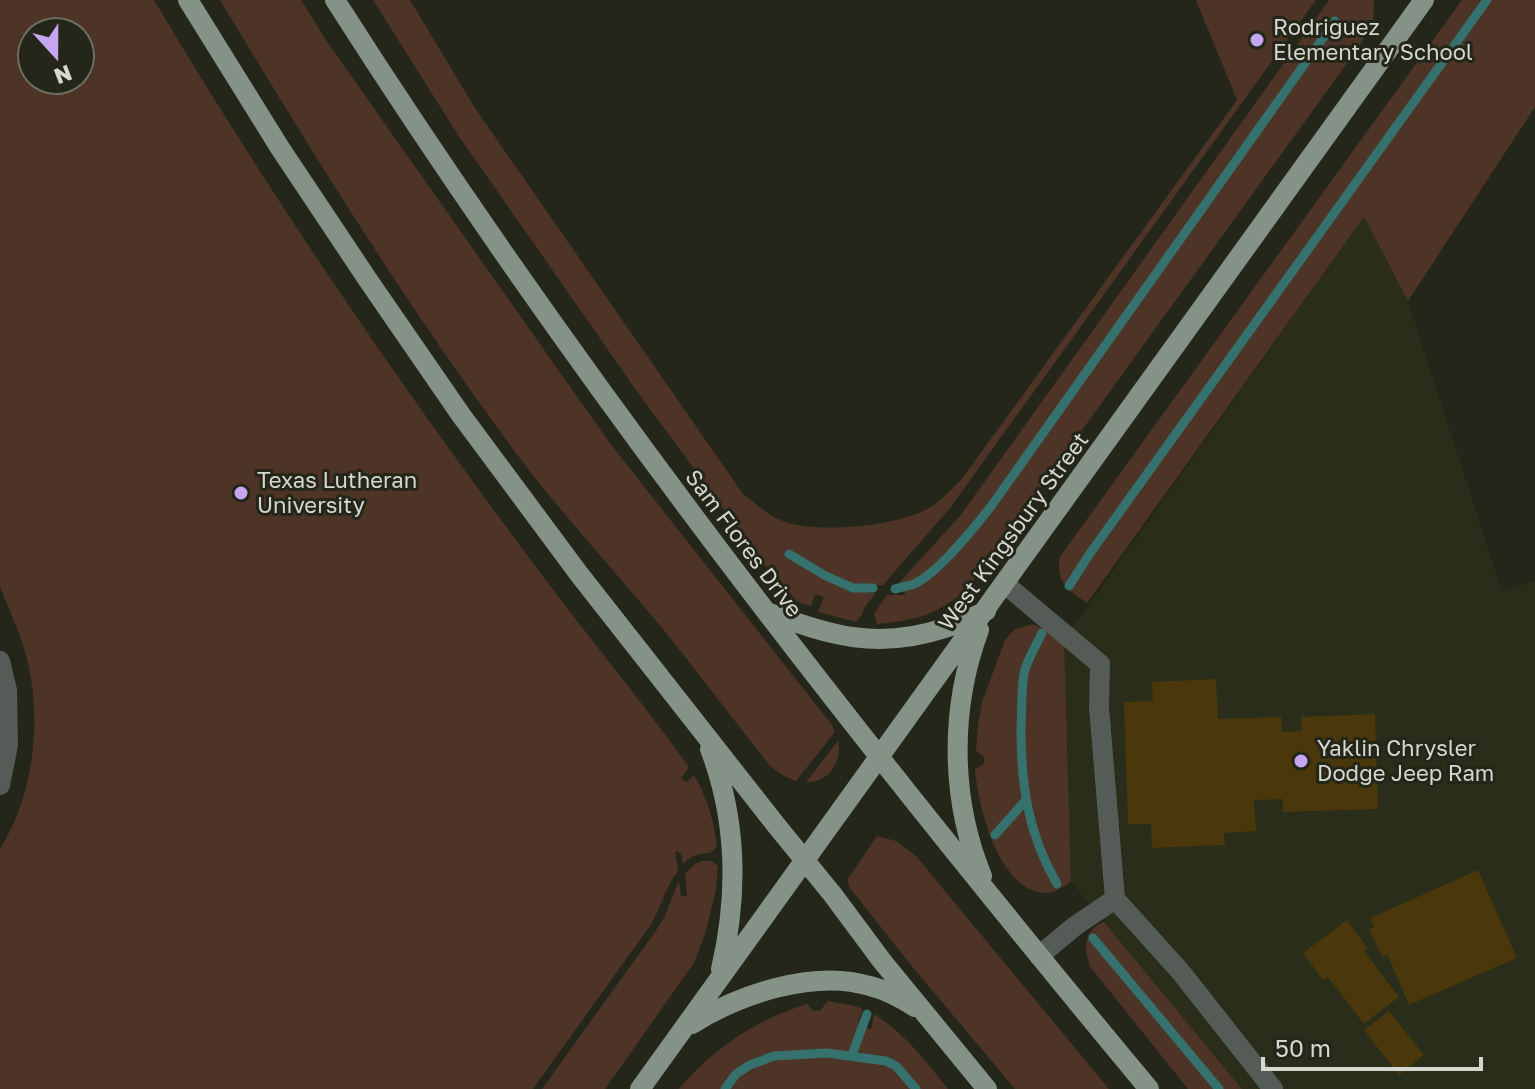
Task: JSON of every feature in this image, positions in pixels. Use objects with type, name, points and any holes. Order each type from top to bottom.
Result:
[{"type":"main road","points":[[188,0],[280,148],[461,415],[579,574],[882,961],[987,1089]]},
{"type":"main road","name":"Sam Flores Drive","points":[[335,0],[533,296],[653,463],[879,757],[1149,1089]]},
{"type":"main road","name":"West Kingsbury Street","points":[[640,1089],[1424,0]]},
{"type":"main road","points":[[765,611],[850,638],[887,639],[945,628],[986,611]]},
{"type":"main road","points":[[986,611],[965,678],[958,760],[959,793],[966,827],[989,893]]},
{"type":"main road","points":[[705,734],[718,768],[733,855],[731,913],[718,982]]},
{"type":"main road","points":[[682,1030],[707,1015],[760,992],[815,982],[842,981],[868,985],[891,994],[929,1017]]},
{"type":"street","points":[[1005,584],[1100,664],[1099,707],[1115,899],[1180,971],[1273,1089]]},
{"type":"street","points":[[0,661],[7,690],[8,745],[0,785]]},
{"type":"street","points":[[1039,956],[1115,899]]},
{"type":"shaded area","name":"Texas Lutheran University","points":[[0,0],[154,0],[291,219],[387,361],[539,571],[689,767],[683,780],[687,782],[694,775],[699,783],[717,847],[683,864],[681,853],[675,851],[678,871],[650,926],[533,1089],[0,1089],[0,849],[27,783],[34,735],[32,686],[16,625],[0,587]]},
{"type":"shaded area","points":[[220,0],[301,0],[328,43],[609,442],[832,725],[835,732],[796,781],[770,766],[662,628],[522,461],[365,235]]},
{"type":"shaded area","points":[[373,0],[410,0],[475,108],[743,494],[778,519],[792,524],[834,528],[881,523],[921,512],[938,502],[961,480],[1237,100],[1196,0],[1316,0],[950,508],[883,585],[866,586],[868,593],[876,593],[856,622],[818,612],[824,597],[815,594],[811,606],[798,602],[767,568],[636,390],[458,135]]},
{"type":"shaded area","points":[[1329,0],[1374,0],[1373,23],[1358,48],[968,588],[926,615],[877,624],[874,614],[887,595],[905,595],[903,587],[896,586],[960,516]]},
{"type":"shaded area","points":[[1462,0],[1535,0],[1535,107],[1408,301],[1364,217],[1087,603],[1065,585],[1060,574],[1059,558]]},
{"type":"shaded area","name":"Yaklin Chrysler Dodge Jeep Ram","points":[[1364,217],[1408,301],[1502,591],[1535,581],[1535,1089],[1242,1089],[1071,882],[1064,640]]},
{"type":"shaded area","points":[[1033,624],[1064,640],[1071,882],[1047,893],[1027,888],[1002,861],[986,823],[975,769],[984,764],[984,757],[976,751],[982,702],[1005,640],[1014,630]]},
{"type":"shaded area","points":[[838,741],[838,756],[832,770],[821,779],[806,782]]},
{"type":"shaded area","points":[[877,836],[896,841],[916,856],[1109,1089],[1015,1089],[850,888],[847,880]]},
{"type":"shaded area","points":[[702,861],[711,861],[718,866],[706,931],[694,963],[605,1089],[542,1089],[655,932],[679,880],[681,896],[687,896],[685,874]]},
{"type":"shaded area","points":[[1104,922],[1242,1089],[1188,1089],[1092,969],[1086,942],[1092,930]]},
{"type":"shaded area","points":[[827,1001],[863,1009],[858,1022],[871,1030],[874,1014],[885,1022],[914,1048],[948,1089],[679,1089],[721,1048],[753,1027],[807,1004],[813,1011],[821,1010]]},
{"type":"building","points":[[1216,679],[1218,719],[1281,717],[1282,732],[1301,731],[1301,717],[1375,714],[1378,809],[1283,812],[1283,799],[1254,800],[1256,831],[1224,833],[1225,845],[1152,848],[1151,824],[1128,824],[1124,702],[1153,701],[1152,682]]},
{"type":"building","points":[[1478,870],[1517,958],[1409,1005],[1387,954],[1382,957],[1369,929],[1374,927],[1370,918]]},
{"type":"building","points":[[1347,920],[1368,948],[1364,951],[1399,997],[1364,1024],[1328,977],[1323,980],[1303,953]]},
{"type":"building","points":[[1389,1011],[1424,1055],[1399,1075],[1364,1030]]},
{"type":"waterway","points":[[1069,586],[1487,0]]},
{"type":"waterway","points":[[895,589],[914,584],[934,570],[956,549],[992,505],[1335,21]]},
{"type":"waterway","points":[[789,554],[853,588],[873,588]]},
{"type":"waterway","points":[[1042,633],[1024,673],[1021,729],[1023,770],[1033,828],[1057,884]]},
{"type":"waterway","points":[[995,835],[1025,801]]},
{"type":"waterway","points":[[1093,938],[1219,1089]]},
{"type":"waterway","points":[[852,1055],[867,1014]]},
{"type":"waterway","points":[[725,1089],[736,1074],[774,1056],[827,1053],[886,1061],[896,1066],[916,1089]]},
{"type":"place","name":"Rodriguez Elementary School","points":[[1257,40]]},
{"type":"place","name":"Texas Lutheran University","points":[[241,493]]},
{"type":"place","name":"Yaklin Chrysler Dodge Jeep Ram","points":[[1301,761]]}]
